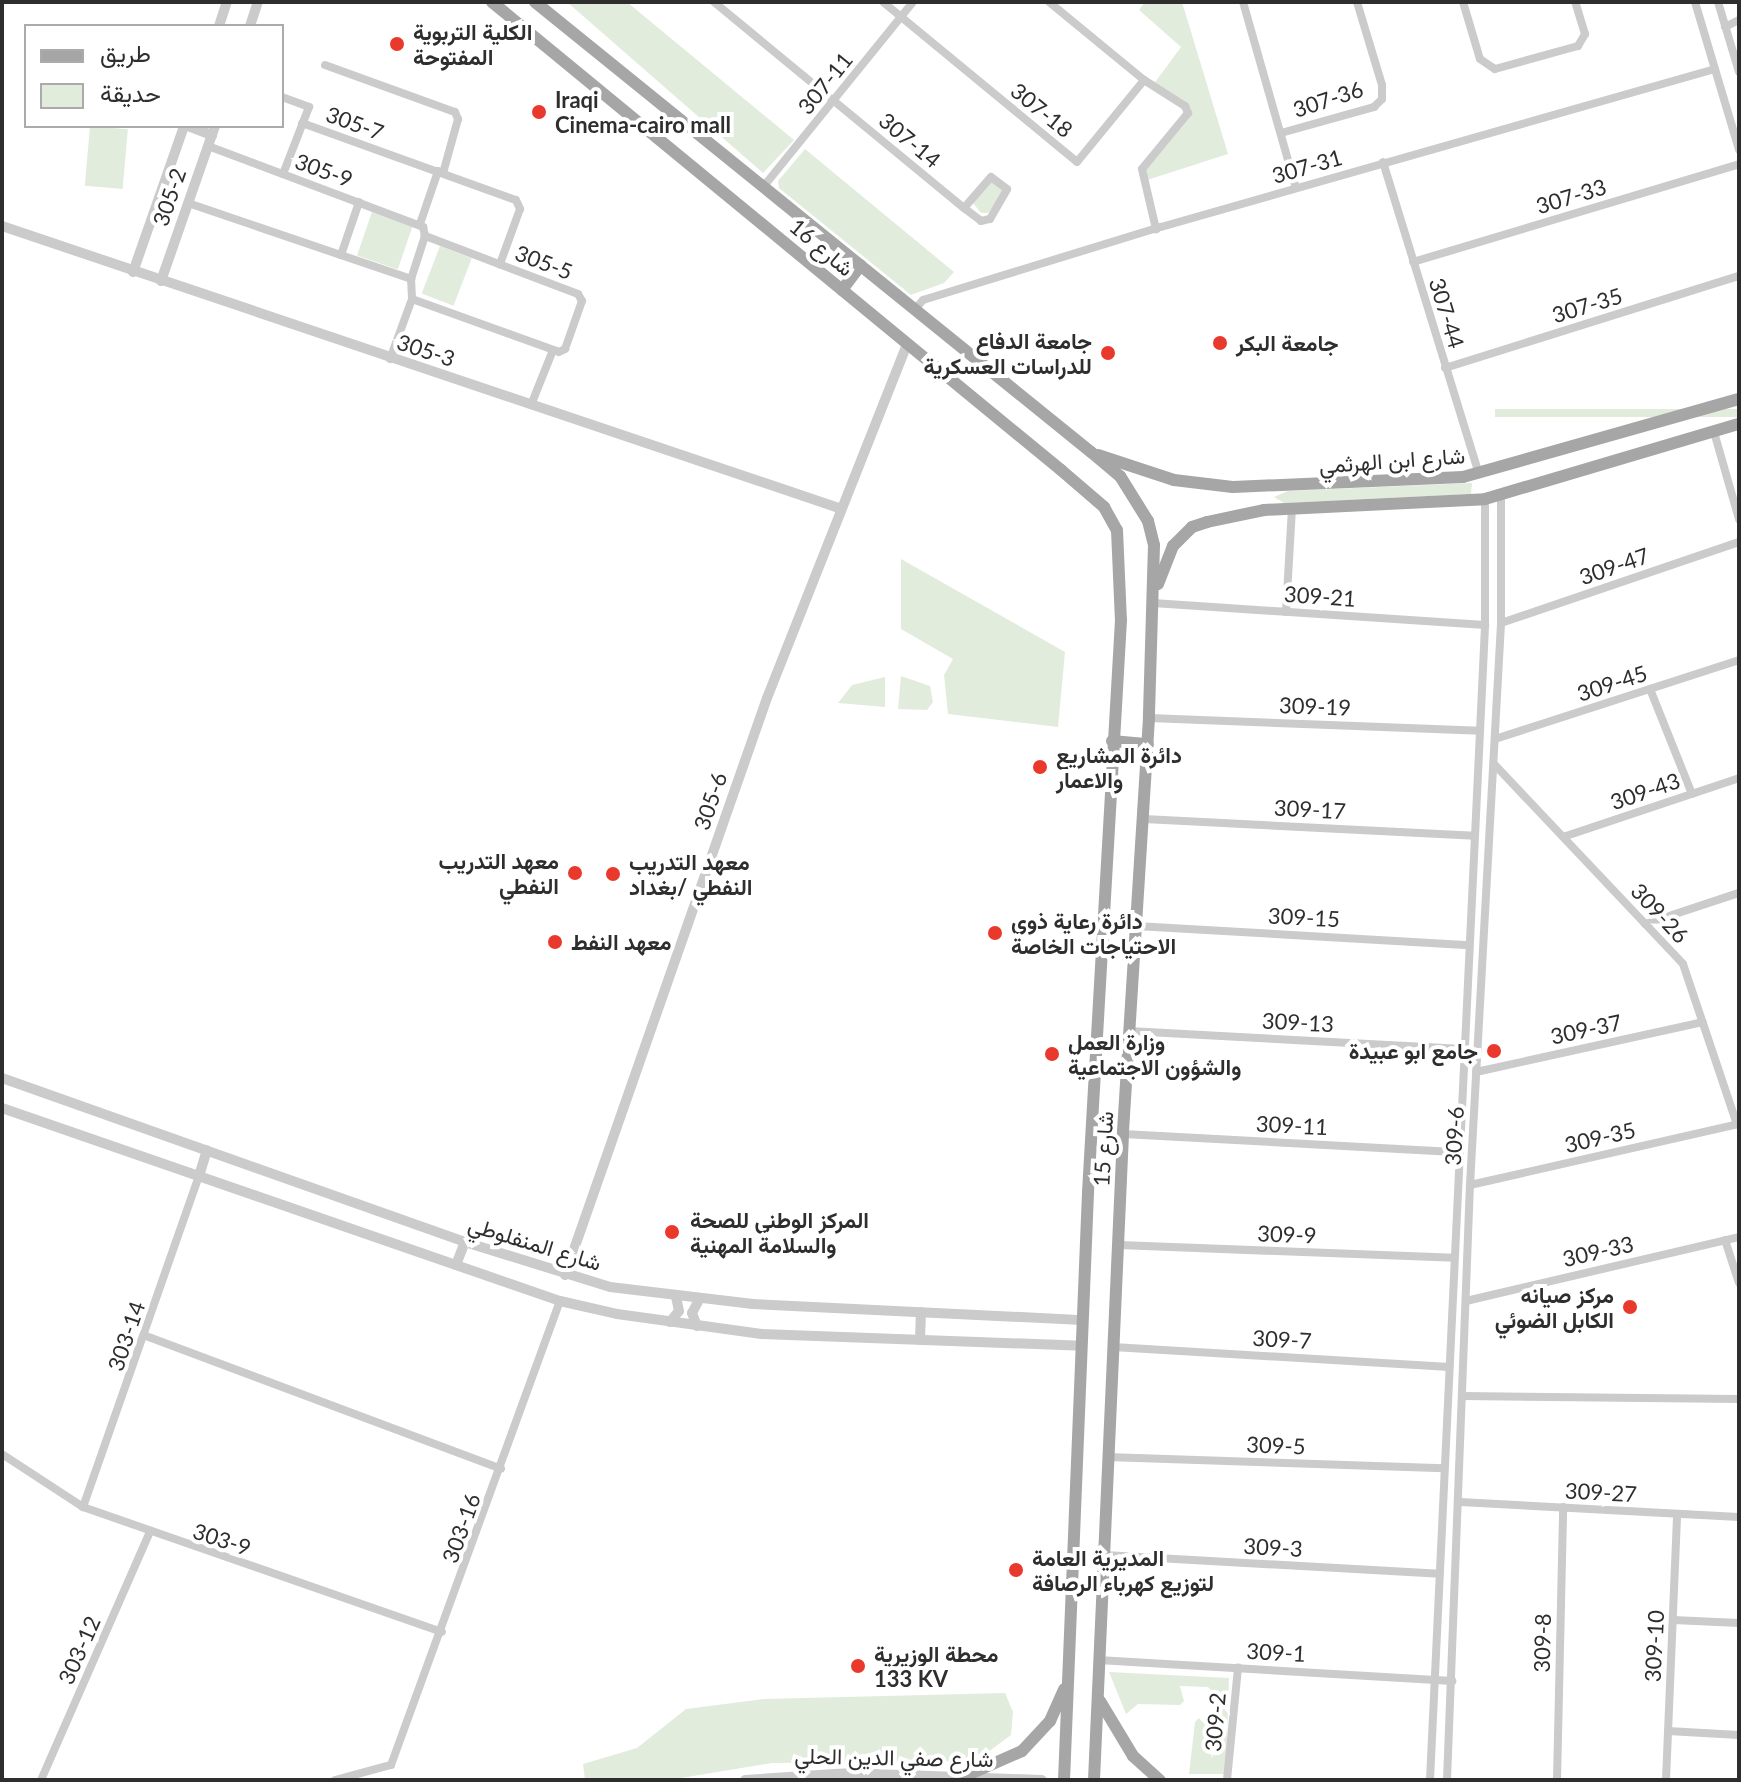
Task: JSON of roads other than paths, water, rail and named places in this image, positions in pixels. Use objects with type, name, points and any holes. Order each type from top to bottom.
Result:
[{"type":"main road","name":"شارع 16","points":[[492,2],[1104,507],[1117,530]]},
{"type":"main road","name":"شارع 16","points":[[535,2],[1120,476],[1148,521]]},
{"type":"main road","points":[[842,290],[861,265]]},
{"type":"main road","name":"شارع ابن الهرثمي","points":[[1091,452],[1196,484],[1263,488],[1479,474],[1739,399]]},
{"type":"main road","name":"شارع ابن الهرثمي","points":[[1153,603],[1164,562],[1192,527],[1264,510],[1501,496],[1739,424]]},
{"type":"main road","points":[[1493,470],[1501,496]]},
{"type":"main road","points":[[1479,474],[1485,499]]},
{"type":"main road","points":[[1366,482],[1366,506]]},
{"type":"main road","points":[[1263,488],[1264,510]]},
{"type":"main road","name":"شارع 15","points":[[1094,1780],[1106,1457],[1148,744],[1154,545],[1148,521]]},
{"type":"main road","name":"شارع 15","points":[[1064,1780],[1083,1320],[1112,741],[1121,620],[1117,530]]},
{"type":"main road","points":[[1112,741],[1148,744]]},
{"type":"main road","points":[[963,1777],[1022,1751],[1050,1721],[1067,1682]]},
{"type":"main road","points":[[1098,1685],[1110,1723],[1145,1770],[1160,1780]]},
{"type":"street","points":[[220,24],[227,2]]},
{"type":"street","points":[[251,24],[258,2]]},
{"type":"street","name":"307-14","points":[[714,2],[964,208]]},
{"type":"street","name":"307-18","points":[[883,2],[1077,162],[1144,80]]},
{"type":"street","name":"307-11","points":[[764,186],[913,2]]},
{"type":"street","name":"307-36","points":[[1243,2],[1296,188]]},
{"type":"street","name":"307-36","points":[[1281,133],[1374,107],[1382,99],[1382,85],[1357,2]]},
{"type":"street","points":[[1463,2],[1480,59],[1495,69],[1578,46],[1585,34],[1575,2]]},
{"type":"street","points":[[1695,2],[1739,150]]},
{"type":"street","points":[[1718,2],[1739,72]]},
{"type":"street","points":[[1055,4],[1144,80],[1185,106],[1188,113],[1142,169],[1156,229]]},
{"type":"street","points":[[1725,27],[1739,20]]},
{"type":"street","points":[[325,65],[455,112],[458,119],[423,230],[411,279],[412,299],[390,359]]},
{"type":"street","name":"307-31","points":[[915,309],[923,300],[1156,229],[1715,69]]},
{"type":"street","name":"305-7","points":[[284,98],[309,107],[302,123],[518,203],[500,264]]},
{"type":"street","points":[[283,174],[302,123]]},
{"type":"street","name":"305-2","points":[[133,272],[185,128]]},
{"type":"street","name":"305-2","points":[[161,281],[213,130]]},
{"type":"street","name":"305-9","points":[[208,146],[359,202],[423,230]]},
{"type":"street","name":"307-44","points":[[1383,162],[1479,474]]},
{"type":"street","name":"307-33","points":[[1413,262],[1739,164]]},
{"type":"street","points":[[991,177],[1007,189],[988,220],[964,208],[991,177]]},
{"type":"street","points":[[341,255],[359,202]]},
{"type":"street","points":[[188,203],[411,279]]},
{"type":"street","name":"305-3","points":[[2,226],[839,508]]},
{"type":"street","name":"305-5","points":[[423,230],[581,297],[565,349],[553,350]]},
{"type":"street","name":"307-35","points":[[1445,368],[1739,276]]},
{"type":"street","points":[[412,299],[553,350],[531,405]]},
{"type":"street","name":"305-6","points":[[565,1275],[767,698],[839,508],[907,345]]},
{"type":"street","points":[[1714,432],[1739,519]]},
{"type":"street","name":"309-6","points":[[1447,1780],[1458,1560],[1470,1185],[1484,987],[1501,623],[1501,496]]},
{"type":"street","name":"309-6","points":[[1430,1780],[1485,625],[1485,499]]},
{"type":"street","points":[[1286,612],[1292,509]]},
{"type":"street","name":"309-47","points":[[1501,623],[1739,542]]},
{"type":"street","name":"309-21","points":[[1153,603],[1485,625]]},
{"type":"street","name":"309-45","points":[[1495,739],[1739,660]]},
{"type":"street","points":[[1650,689],[1692,794]]},
{"type":"street","points":[[1481,692],[1497,692]]},
{"type":"street","name":"309-19","points":[[1149,718],[1480,731]]},
{"type":"street","name":"309-26","points":[[1494,764],[1683,964],[1738,1124]]},
{"type":"street","name":"309-43","points":[[1563,837],[1739,778]]},
{"type":"street","name":"309-17","points":[[1144,819],[1475,836]]},
{"type":"street","points":[[1645,924],[1739,894]]},
{"type":"street","name":"309-15","points":[[1136,926],[1469,945]]},
{"type":"street","points":[[1468,985],[1484,987]]},
{"type":"street","name":"309-37","points":[[1476,1072],[1703,1022]]},
{"type":"street","name":"309-13","points":[[1129,1031],[1464,1049]]},
{"type":"street","name":"شارع المنفلوطي","points":[[2,1078],[565,1275],[699,1300],[1083,1320]]},
{"type":"street","name":"شارع المنفلوطي","points":[[2,1108],[560,1301],[697,1326],[920,1340],[1082,1346]]},
{"type":"street","name":"309-35","points":[[1470,1185],[1738,1124]]},
{"type":"street","name":"309-11","points":[[1123,1134],[1459,1152]]},
{"type":"street","points":[[199,1176],[207,1150]]},
{"type":"street","name":"303-14","points":[[83,1507],[146,1336],[199,1176]]},
{"type":"street","name":"309-33","points":[[1466,1301],[1739,1237]]},
{"type":"street","points":[[1725,1240],[1739,1283]]},
{"type":"street","points":[[456,1265],[465,1242]]},
{"type":"street","name":"309-9","points":[[1119,1245],[1454,1258]]},
{"type":"street","points":[[670,1322],[679,1311],[676,1297]]},
{"type":"street","points":[[697,1326],[692,1313],[699,1300]]},
{"type":"street","name":"303-16","points":[[335,1780],[391,1765],[442,1632],[560,1301]]},
{"type":"street","points":[[920,1340],[921,1312]]},
{"type":"street","points":[[146,1336],[501,1469]]},
{"type":"street","name":"309-7","points":[[1113,1347],[1449,1367]]},
{"type":"street","points":[[1448,1385],[1463,1385]]},
{"type":"street","points":[[1462,1396],[1739,1399]]},
{"type":"street","name":"303-9","points":[[2,1454],[83,1507],[149,1534],[442,1632]]},
{"type":"street","name":"309-5","points":[[1106,1457],[1444,1468]]},
{"type":"street","name":"309-27","points":[[1460,1502],[1739,1517]]},
{"type":"street","name":"309-8","points":[[1557,1780],[1563,1507]]},
{"type":"street","name":"309-10","points":[[1666,1780],[1677,1514]]},
{"type":"street","name":"303-12","points":[[41,1780],[149,1534]]},
{"type":"street","name":"309-3","points":[[1104,1555],[1439,1574]]},
{"type":"street","points":[[1440,1559],[1458,1560]]},
{"type":"street","points":[[1673,1620],[1739,1623]]},
{"type":"street","name":"309-1","points":[[1098,1660],[1452,1681]]},
{"type":"street","name":"309-2","points":[[1227,1780],[1238,1668]]},
{"type":"street","points":[[1668,1731],[1739,1735]]},
{"type":"street","name":"شارع صفي الدين الحلي","points":[[745,1780],[850,1776],[1042,1780]]},
{"type":"place","name":"الكلية التربوية المفتوحة","points":[[397,44]]},
{"type":"place","name":"Iraqi Cinema-cairo mall","points":[[539,112]]},
{"type":"place","name":"جامعة البكر","points":[[1220,343]]},
{"type":"place","name":"جامعة الدفاع للدراسات العسكرية","points":[[1108,353]]},
{"type":"place","name":"دائرة المشاريع والاعمار","points":[[1040,767]]},
{"type":"place","name":"معهد التدريب النفطي","points":[[575,873]]},
{"type":"place","name":"معهد التدريب النفطي /بغداد","points":[[613,874]]},
{"type":"place","name":"دائرة رعاية ذوي الاحتياجات الخاصة","points":[[995,933]]},
{"type":"place","name":"معهد النفط","points":[[555,942]]},
{"type":"place","name":"جامع ابو عبيدة","points":[[1494,1051]]},
{"type":"place","name":"وزارة العمل والشؤون الاجتماعية","points":[[1052,1054]]},
{"type":"place","name":"المركز الوطني للصحة والسلامة المهنية","points":[[672,1232]]},
{"type":"place","name":"مركز صيانه الكابل الضوئي","points":[[1630,1307]]},
{"type":"place","name":"المديرية العامة لتوزيع كهرباء الرصافة","points":[[1016,1570]]},
{"type":"place","name":"محطة الوزيرية 133 KV","points":[[858,1666]]}]
